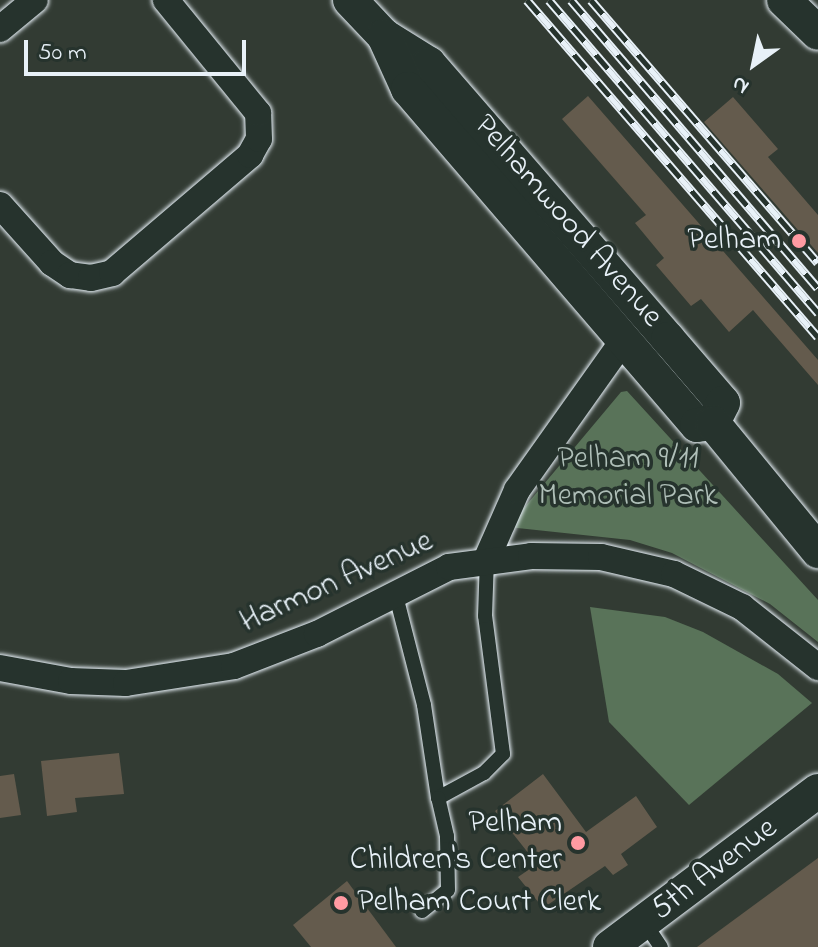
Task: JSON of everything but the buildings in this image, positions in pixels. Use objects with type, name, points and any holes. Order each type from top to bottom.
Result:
[{"type":"street","points":[[0,29],[35,0]]},
{"type":"street","points":[[1,208],[52,263],[70,275],[91,278],[112,273],[250,155],[259,139],[258,113],[166,0]]},
{"type":"street","name":"Pelhamwood Avenue","points":[[350,0],[384,36],[429,64],[723,403],[713,423]]},
{"type":"street","points":[[784,0],[818,33]]},
{"type":"street","name":"Pelhamwood Avenue","points":[[384,36],[408,89],[697,425],[713,423]]},
{"type":"street","points":[[487,558],[517,490],[623,341]]},
{"type":"street","name":"Pelhamwood Avenue","points":[[713,423],[818,551]]},
{"type":"street","name":"Harmon Avenue","points":[[0,668],[126,683],[234,666],[317,634],[449,567],[487,558],[601,557],[674,574],[742,607],[818,667]]},
{"type":"street","name":"5th Avenue","points":[[610,947],[653,935],[818,791]]},
{"type":"lane","points":[[438,798],[484,773],[503,754],[485,616],[487,558]]},
{"type":"lane","points":[[395,592],[424,705],[447,836],[448,890],[422,911]]},
{"type":"green space","name":"Pelham 9/11 Memorial Park","points":[[627,391],[818,600],[818,642],[770,604],[672,553],[630,540],[508,527],[621,392]]},
{"type":"green space","points":[[590,607],[665,617],[703,632],[778,674],[812,703],[689,805],[609,722]]},
{"type":"railway","points":[[527,0],[818,337]]},
{"type":"railway","points":[[549,0],[818,313]]},
{"type":"railway","points":[[571,0],[818,288]]},
{"type":"railway","points":[[591,0],[818,263]]},
{"type":"place","name":"Pelham","points":[[799,241]]},
{"type":"place","name":"Pelham Children's Center","points":[[578,843]]},
{"type":"place","name":"Pelham Court Clerk","points":[[341,903]]}]
